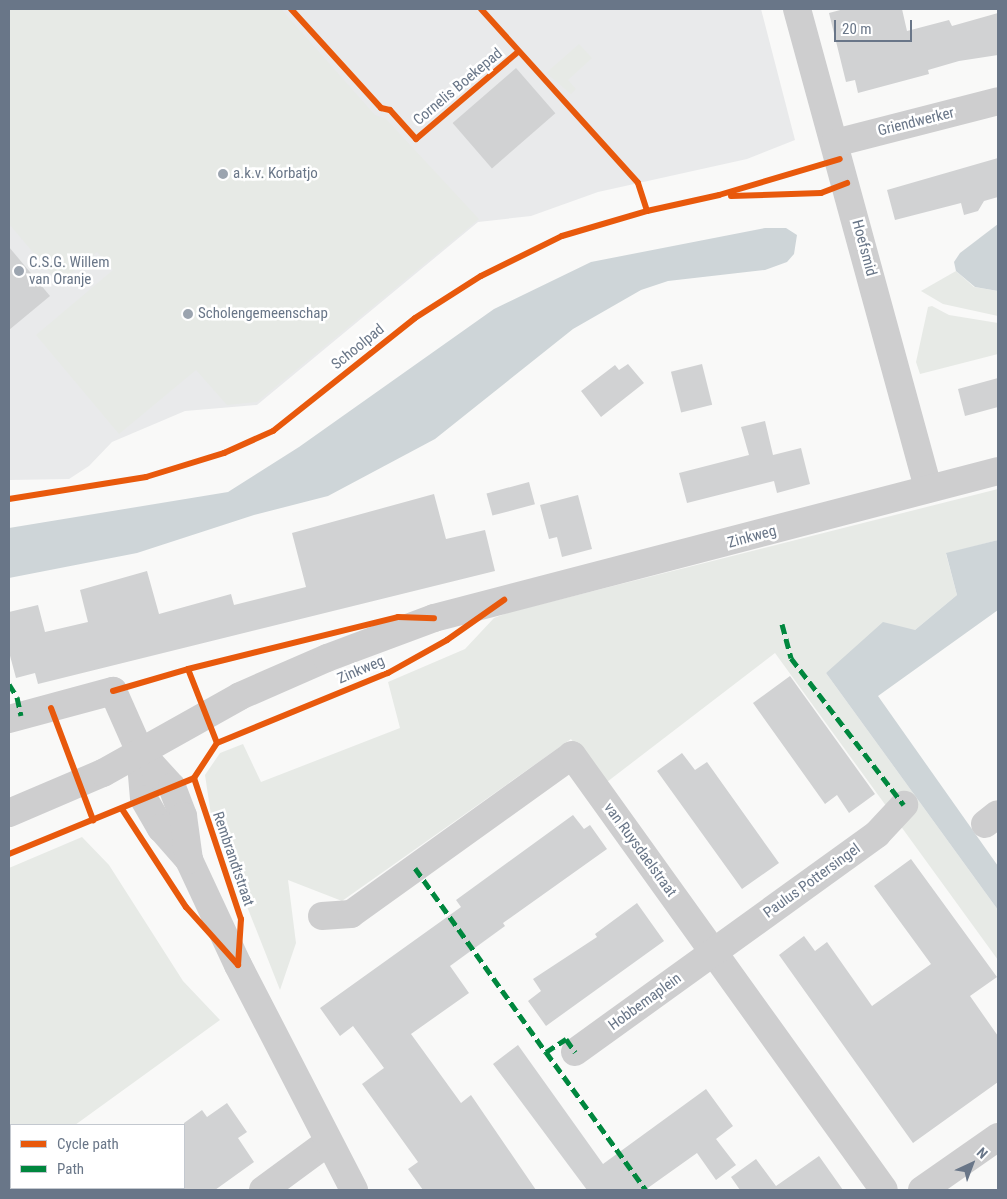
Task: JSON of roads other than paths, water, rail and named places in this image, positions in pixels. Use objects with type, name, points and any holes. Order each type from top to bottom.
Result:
[{"type":"street","name":"Hoefsmid","points":[[797,9],[928,488]]},
{"type":"street","name":"Griendwerker","points":[[835,143],[998,101]]},
{"type":"street","name":"Zinkweg","points":[[9,813],[80,785],[240,696],[327,658],[434,618],[762,535],[998,470]]},
{"type":"street","points":[[9,719],[113,692],[140,752],[144,799],[162,828],[189,860],[328,1142],[354,1190]]},
{"type":"street","name":"van Ruysdaelstraat","points":[[322,916],[351,914],[572,755],[884,1190]]},
{"type":"street","name":"Paulus Pottersingel","points":[[714,951],[877,834],[904,804]]},
{"type":"street","name":"Hobbemaplein","points":[[575,1052],[714,951]]},
{"type":"street","points":[[922,1190],[998,1138]]},
{"type":"street","points":[[263,1190],[328,1142]]},
{"type":"place","name":"a.k.v. Korbatjo","points":[[223,174]]},
{"type":"place","name":"C.S.G. Willem van Oranje","points":[[19,271]]},
{"type":"place","name":"Scholengemeenschap","points":[[188,314]]}]
